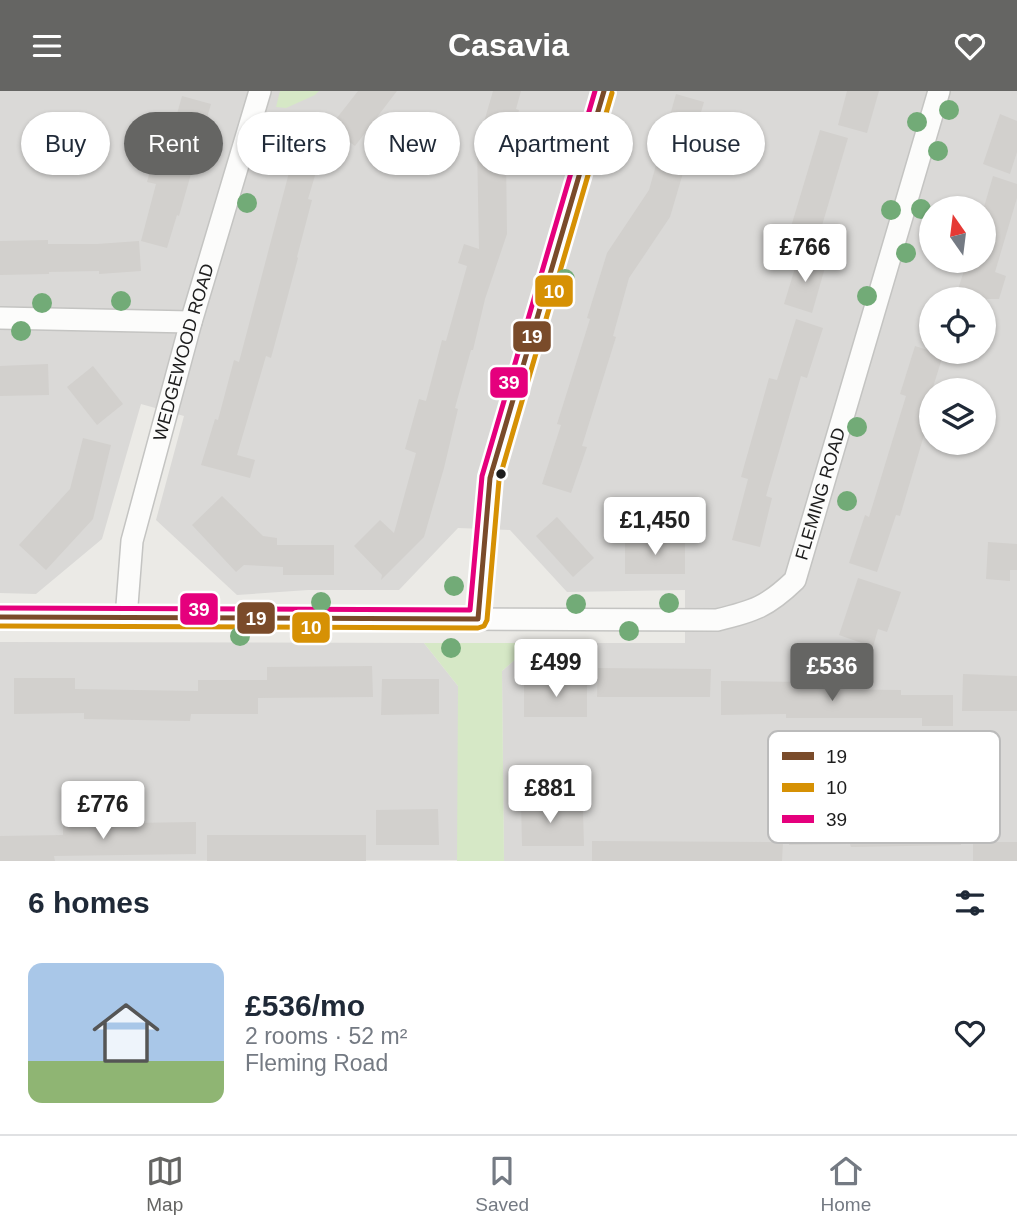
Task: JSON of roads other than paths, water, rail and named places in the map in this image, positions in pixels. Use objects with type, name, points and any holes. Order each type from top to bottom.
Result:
[{"type":"street","name":"WEDGEWOOD ROAD","points":[[126,618],[132,541],[191,322],[260,91]]},
{"type":"street","points":[[478,619],[490,478],[604,91]]},
{"type":"street","name":"FLEMING ROAD","points":[[0,617],[717,620],[755,610],[780,594],[795,580],[939,91]]},
{"type":"street","points":[[0,318],[191,322]]}]
